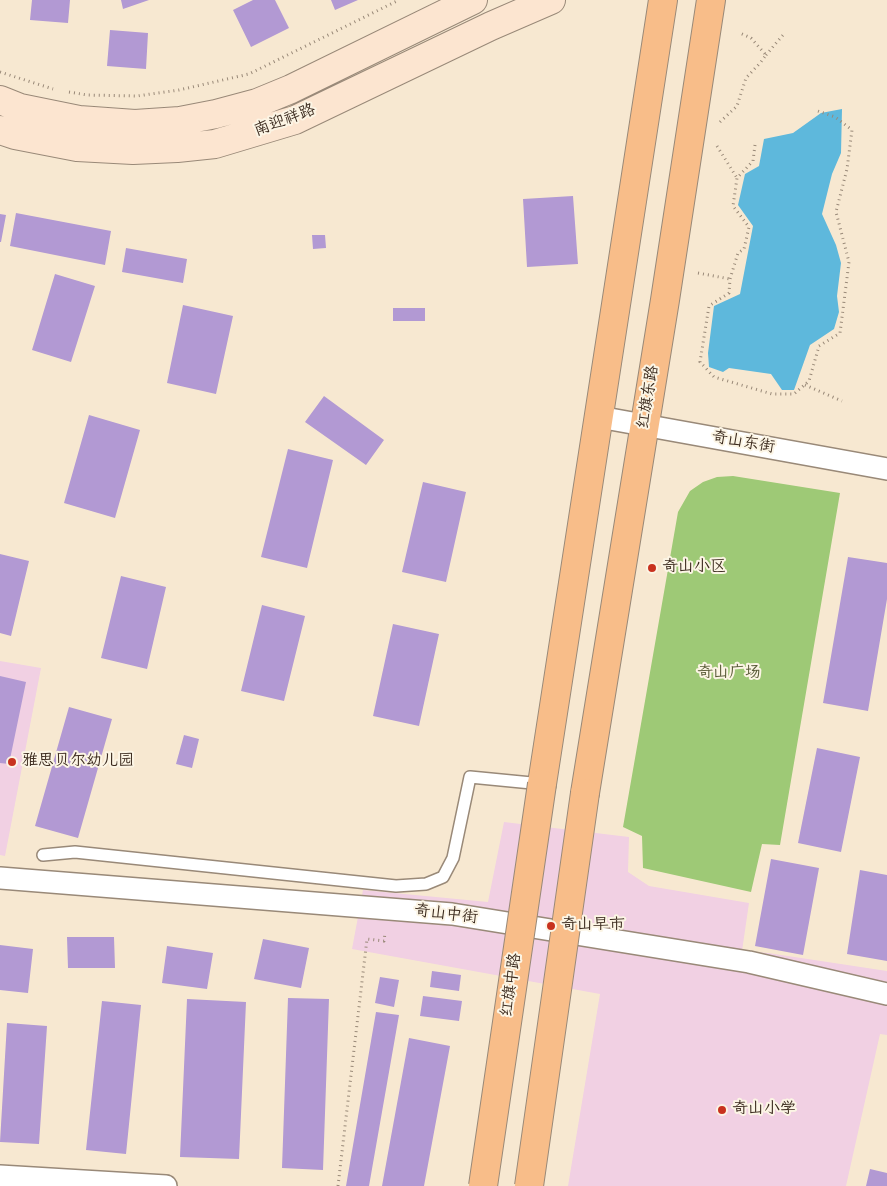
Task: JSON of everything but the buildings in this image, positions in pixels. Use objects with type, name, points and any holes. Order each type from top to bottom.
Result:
[{"type":"main road","name":"南迎祥路","points":[[0,100],[20,108],[79,120],[135,124],[180,121],[216,114],[257,104],[292,89],[473,0]]},
{"type":"main road","name":"南迎祥路","points":[[0,130],[15,135],[77,147],[133,150],[215,144],[294,120],[491,26],[551,0]]},
{"type":"main road","points":[[542,784],[663,0]]},
{"type":"main road","name":"红旗东路","points":[[529,1186],[585,793],[645,425],[711,0]]},
{"type":"main road","name":"红旗中路","points":[[483,1186],[542,784]]},
{"type":"street","name":"奇山东街","points":[[599,417],[887,470]]},
{"type":"street","name":"奇山中街","points":[[0,878],[452,914],[749,962],[887,994]]},
{"type":"street","points":[[0,1176],[166,1186]]},
{"type":"lane","points":[[43,855],[75,852],[396,886],[426,884],[443,877],[453,858],[470,777],[542,784]]},
{"type":"path","points":[[67,92],[86,95],[137,96],[179,90],[249,74],[399,0]]},
{"type":"path","points":[[740,33],[751,38],[766,55]]},
{"type":"path","points":[[720,122],[738,106],[746,78],[783,35]]},
{"type":"path","points":[[0,72],[58,90]]},
{"type":"path","points":[[755,145],[753,161],[737,178],[732,206],[749,227],[744,249],[738,253],[730,280],[729,292],[709,306],[700,362],[714,377],[772,394],[794,394],[809,381],[819,346],[840,333],[849,262],[836,212],[847,169],[852,130],[835,117],[815,110]]},
{"type":"path","points":[[717,146],[737,178]]},
{"type":"path","points":[[698,273],[730,280]]},
{"type":"path","points":[[805,385],[842,401]]},
{"type":"path","points":[[338,1186],[366,939],[384,941],[385,933]]},
{"type":"shaded area","name":"雅思贝尔幼儿园","points":[[0,661],[41,668],[5,856],[0,855]]},
{"type":"shaded area","points":[[504,822],[629,837],[628,872],[649,886],[749,903],[742,951],[768,953],[887,971],[887,1035],[880,1034],[846,1186],[568,1186],[600,994],[352,949],[363,890],[488,902]]},
{"type":"green space","name":"奇山广场","points":[[733,476],[840,493],[780,845],[762,844],[751,892],[643,868],[642,836],[623,827],[678,512],[690,491],[703,482],[717,477]]},
{"type":"water","points":[[842,109],[841,153],[832,174],[822,214],[836,245],[841,263],[837,296],[839,312],[834,329],[810,345],[794,390],[782,390],[771,374],[729,368],[723,372],[709,367],[708,353],[714,306],[740,294],[753,226],[738,205],[745,174],[759,166],[764,139],[793,133],[821,113]]},
{"type":"place","name":"奇山小区","points":[[652,568]]},
{"type":"place","name":"雅思贝尔幼儿园","points":[[12,762]]},
{"type":"place","name":"奇山早市","points":[[551,926]]},
{"type":"place","name":"奇山小学","points":[[722,1110]]}]
